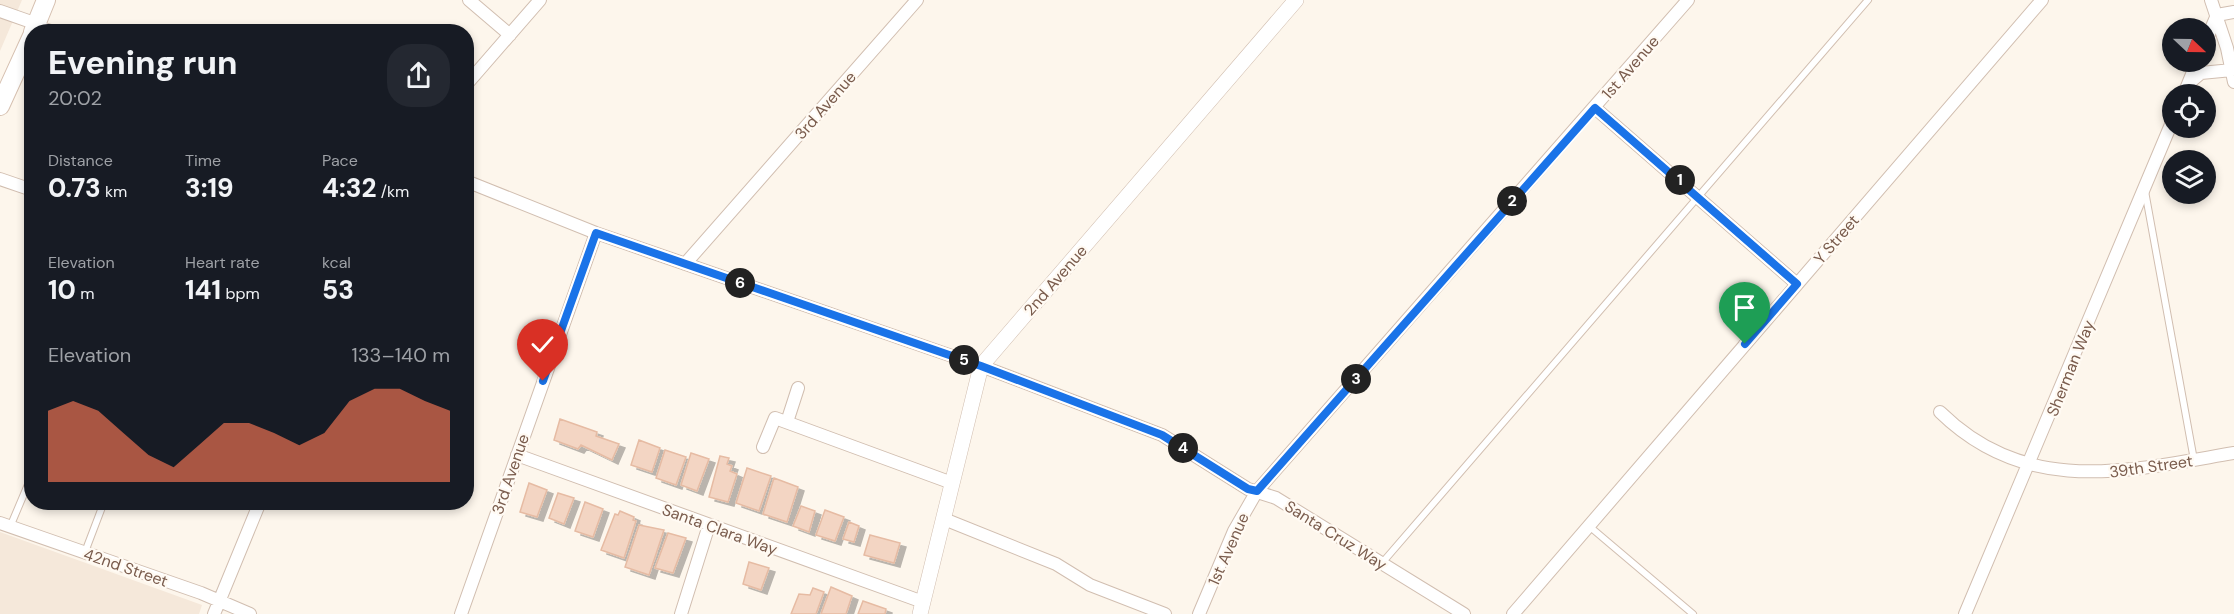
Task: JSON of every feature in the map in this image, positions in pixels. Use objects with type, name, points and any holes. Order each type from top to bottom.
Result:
[{"type":"main road","points":[[36,24],[46,0]]},
{"type":"main road","points":[[0,106],[24,52]]},
{"type":"street","points":[[469,0],[510,35]]},
{"type":"street","points":[[474,76],[540,0]]},
{"type":"street","name":"3rd Avenue","points":[[685,264],[917,0]]},
{"type":"street","name":"2nd Avenue","points":[[922,608],[981,366],[1296,0]]},
{"type":"street","name":"1st Avenue","points":[[1199,614],[1234,531],[1257,491],[1688,0]]},
{"type":"street","name":"Y Street","points":[[1513,614],[2042,0]]},
{"type":"street","points":[[2191,84],[2201,73],[2233,76],[2211,0]]},
{"type":"street","points":[[0,10],[24,24]]},
{"type":"street","points":[[2217,15],[2234,12]]},
{"type":"street","points":[[1595,108],[1797,284]]},
{"type":"street","name":"Sherman Way","points":[[1965,614],[2165,138]]},
{"type":"street","points":[[0,179],[24,187]]},
{"type":"street","name":"Santa Cruz Way","points":[[474,184],[596,233],[981,366],[1162,435],[1248,489],[1276,498],[1464,614]]},
{"type":"street","name":"3rd Avenue","points":[[461,614],[596,233]]},
{"type":"street","points":[[787,423],[798,388]]},
{"type":"street","name":"39th Street","points":[[1940,412],[1977,442],[2030,464],[2102,473],[2129,471],[2234,453]]},
{"type":"street","points":[[763,447],[775,418],[952,483]]},
{"type":"street","name":"Santa Clara Way","points":[[517,455],[710,525],[922,608]]},
{"type":"street","points":[[214,614],[257,510]]},
{"type":"street","points":[[944,519],[1056,564],[1090,585],[1165,614]]},
{"type":"street","name":"42nd Street","points":[[5,525],[250,614]]},
{"type":"street","points":[[681,614],[710,525]]},
{"type":"lane","points":[[1382,563],[1868,0]]},
{"type":"lane","points":[[2144,188],[2194,460]]},
{"type":"lane","points":[[5,525],[24,490]]},
{"type":"lane","points":[[85,553],[101,510]]},
{"type":"lane","points":[[1589,526],[1693,614]]},
{"type":"shaded area","points":[[0,0],[22,0],[0,51]]},
{"type":"shaded area","points":[[0,532],[202,605],[199,614],[0,614]]},
{"type":"building","points":[[560,419],[597,432],[596,436],[619,444],[612,460],[581,445],[578,449],[554,440]]},
{"type":"building","points":[[639,440],[660,448],[652,472],[631,465]]},
{"type":"building","points":[[665,450],[686,457],[676,485],[656,478]]},
{"type":"building","points":[[691,453],[709,459],[697,491],[681,485]]},
{"type":"building","points":[[720,456],[729,458],[727,464],[732,466],[730,471],[737,474],[728,502],[709,497]]},
{"type":"building","points":[[747,468],[771,476],[759,511],[736,503]]},
{"type":"building","points":[[774,478],[798,487],[787,522],[763,514]]},
{"type":"building","points":[[529,483],[547,490],[537,517],[520,512]]},
{"type":"building","points":[[558,493],[574,498],[564,524],[549,518]]},
{"type":"building","points":[[585,502],[603,509],[593,537],[575,531]]},
{"type":"building","points":[[801,506],[815,511],[809,532],[793,526]]},
{"type":"building","points":[[825,510],[844,517],[835,541],[816,535]]},
{"type":"building","points":[[620,511],[634,517],[633,520],[636,521],[624,558],[601,550],[615,514],[618,515]]},
{"type":"building","points":[[849,522],[859,526],[854,542],[843,539]]},
{"type":"building","points":[[639,525],[664,530],[649,575],[625,567]]},
{"type":"building","points":[[668,533],[686,538],[673,573],[655,568]]},
{"type":"building","points":[[870,535],[900,543],[894,563],[864,555]]},
{"type":"building","points":[[749,562],[769,568],[761,590],[743,584]]},
{"type":"building","points":[[831,587],[852,596],[846,614],[821,614]]},
{"type":"building","points":[[813,588],[824,592],[816,614],[791,614],[799,594],[810,595]]},
{"type":"building","points":[[863,601],[886,609],[885,614],[858,614]]},
{"type":"route","points":[[543,381],[596,233],[981,366],[1162,435],[1248,489],[1257,491],[1595,108],[1797,284],[1745,344]]}]
